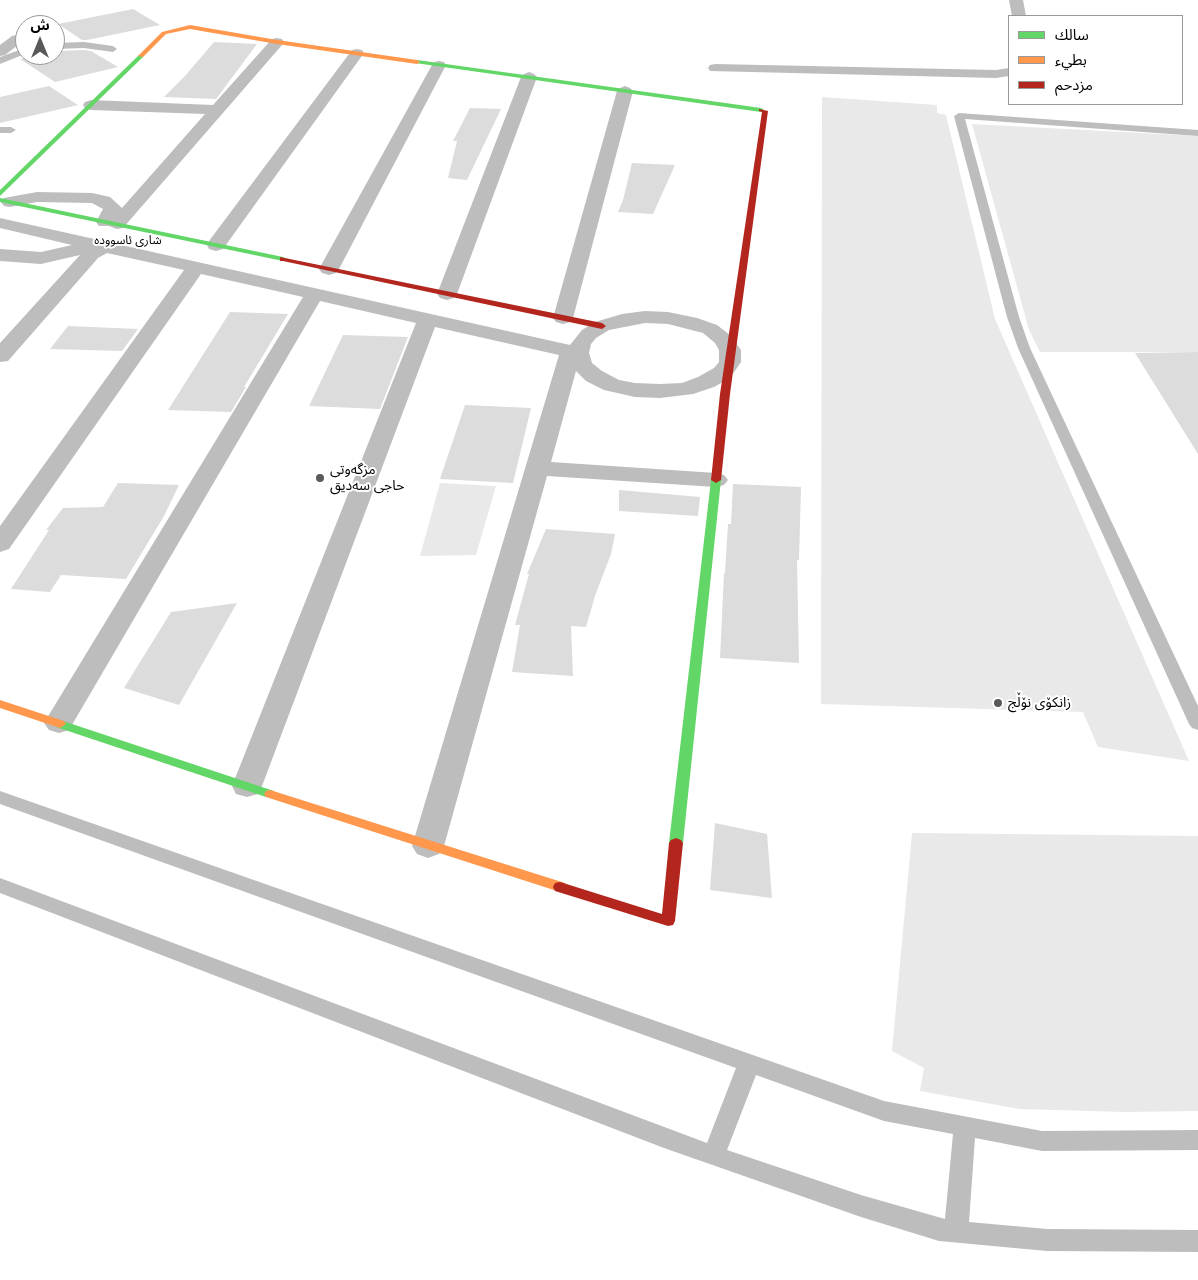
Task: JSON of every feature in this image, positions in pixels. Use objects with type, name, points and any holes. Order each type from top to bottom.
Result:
[{"type":"street","points":[[1016,0],[1019,15]]},
{"type":"street","points":[[0,704],[428,846],[668,921],[730,362],[765,111],[277,42],[190,27],[164,33],[3,198]]},
{"type":"street","points":[[111,223],[217,110],[277,42]]},
{"type":"street","points":[[0,52],[15,47]]},
{"type":"street","points":[[216,245],[357,53]]},
{"type":"street","points":[[328,268],[439,64]]},
{"type":"street","points":[[715,68],[996,74],[1008,72]]},
{"type":"street","points":[[447,294],[530,77]]},
{"type":"street","points":[[563,318],[625,91]]},
{"type":"street","points":[[92,105],[217,110]]},
{"type":"street","points":[[3,198],[92,198],[104,201],[113,208],[111,223]]},
{"type":"street","points":[[0,223],[575,353],[582,365],[594,376],[612,384],[635,390],[685,389],[706,382],[722,373],[730,362],[730,350],[723,339],[710,329],[690,322],[668,318],[645,317],[622,320],[602,326],[585,339],[575,353],[538,468],[428,846]]},
{"type":"street","points":[[111,223],[602,326]]},
{"type":"street","points":[[0,254],[8,257],[42,258],[99,245]]},
{"type":"street","points":[[0,356],[99,245]]},
{"type":"street","points":[[0,544],[196,267]]},
{"type":"street","points":[[59,723],[314,295]]},
{"type":"street","points":[[247,786],[428,319]]},
{"type":"street","points":[[538,468],[716,480]]},
{"type":"lane","points":[[65,46],[84,45],[113,49]]},
{"type":"lane","points":[[0,61],[15,50]]},
{"type":"lane","points":[[1198,133],[959,116],[1013,317],[1024,348],[1198,724]]},
{"type":"lane","points":[[0,130],[11,130]]},
{"type":"lane","points":[[0,797],[884,1111],[1042,1141],[1198,1140]]},
{"type":"lane","points":[[0,885],[714,1155],[861,1206],[939,1230],[1047,1240],[1198,1240]]},
{"type":"lane","points":[[714,1155],[749,1063]]},
{"type":"lane","points":[[956,1232],[965,1126]]},
{"type":"shaded area","points":[[822,97],[937,105],[937,113],[946,115],[995,319],[1189,761],[1098,747],[1083,712],[821,704]]},
{"type":"shaded area","points":[[972,124],[1198,136],[1198,352],[1040,352],[1029,330]]},
{"type":"shaded area","points":[[440,483],[496,486],[476,555],[420,556]]},
{"type":"shaded area","points":[[912,833],[1198,836],[1198,1111],[1125,1112],[1019,1109],[920,1091],[924,1068],[892,1051]]},
{"type":"building","points":[[133,9],[160,25],[82,40],[65,29],[65,23]]},
{"type":"building","points":[[214,42],[257,44],[216,99],[164,97],[185,76]]},
{"type":"building","points":[[65,51],[91,51],[118,67],[55,82],[29,65],[65,65]]},
{"type":"building","points":[[49,86],[78,105],[0,123],[0,97]]},
{"type":"building","points":[[470,108],[501,109],[467,180],[448,178],[457,141],[453,141]]},
{"type":"building","points":[[632,163],[675,165],[653,214],[618,212],[623,200]]},
{"type":"building","points":[[230,312],[288,314],[231,412],[168,410]]},
{"type":"building","points":[[68,326],[138,329],[122,351],[50,349]]},
{"type":"building","points":[[343,335],[408,337],[380,409],[309,406]]},
{"type":"building","points":[[1198,352],[1198,454],[1135,353]]},
{"type":"building","points":[[465,405],[531,408],[513,483],[440,479]]},
{"type":"building","points":[[118,483],[179,485],[164,516],[126,579],[61,575],[50,592],[11,589],[49,530],[46,530],[63,508],[103,507]]},
{"type":"building","points":[[733,484],[801,487],[799,560],[797,560],[799,663],[720,658],[724,573],[728,524],[731,524]]},
{"type":"building","points":[[619,490],[700,497],[698,516],[619,511]]},
{"type":"building","points":[[546,529],[615,534],[611,554],[595,596],[586,627],[571,626],[573,676],[512,672],[520,625],[515,625],[529,574],[527,574]]},
{"type":"building","points":[[237,603],[179,705],[124,688],[171,612]]},
{"type":"building","points":[[715,823],[767,834],[772,898],[710,890]]},
{"type":"traffic: fast","points":[[0,194],[141,56]]},
{"type":"traffic: fast","points":[[417,62],[761,110]]},
{"type":"traffic: fast","points":[[0,200],[283,259]]},
{"type":"traffic: fast","points":[[676,843],[716,480]]},
{"type":"traffic: fast","points":[[60,724],[270,794]]},
{"type":"traffic: slow","points":[[141,56],[164,33],[190,27],[277,42],[417,62]]},
{"type":"traffic: slow","points":[[0,704],[60,724]]},
{"type":"traffic: slow","points":[[270,794],[560,887]]},
{"type":"traffic: jam","points":[[716,480],[725,394],[765,111],[761,110]]},
{"type":"traffic: jam","points":[[283,259],[602,326]]},
{"type":"traffic: jam","points":[[560,887],[668,921],[676,843]]},
{"type":"place","name":"مزگەوتی حاجی سەدیق","points":[[320,478]]},
{"type":"place","name":"زانکۆی نۆڵج","points":[[998,703]]},
{"type":"district","name":"شاری ئاسوودە","points":[[128,241]]}]
